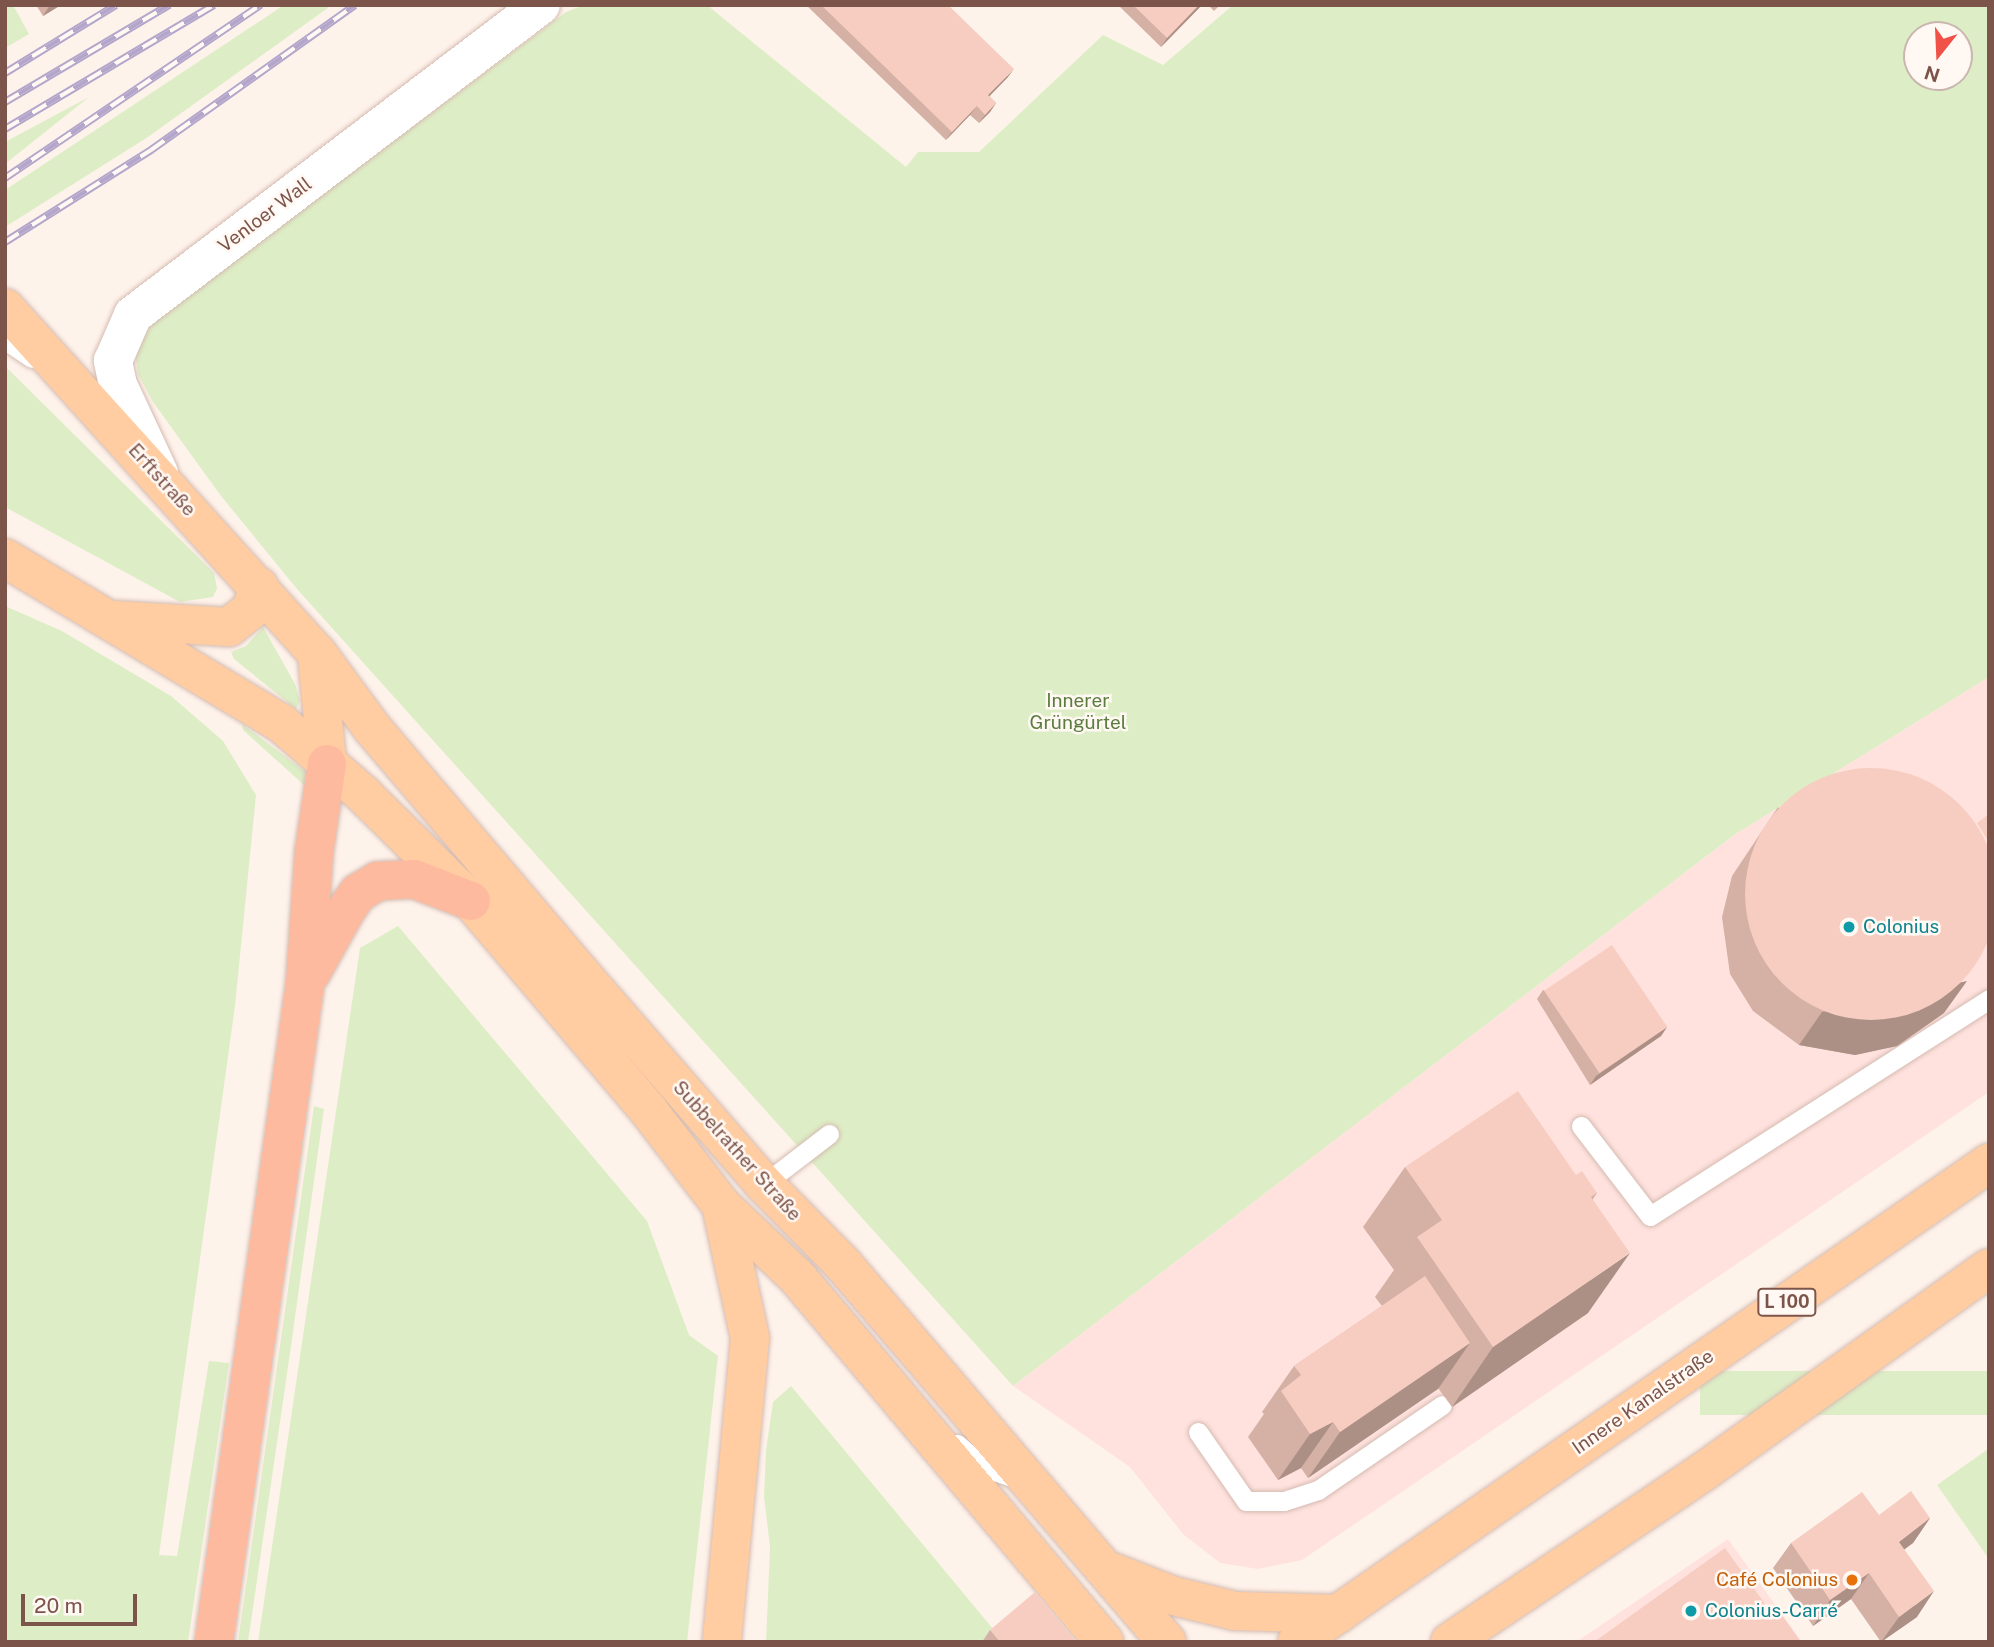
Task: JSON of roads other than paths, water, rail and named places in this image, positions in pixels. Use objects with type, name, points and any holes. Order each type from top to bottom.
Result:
[{"type":"highway","points":[[214,1642],[305,984],[314,852],[327,764]]},
{"type":"highway","points":[[305,984],[358,893],[378,881],[414,879],[471,901]]},
{"type":"main road","name":"Erftstraße","points":[[5,308],[317,653]]},
{"type":"main road","points":[[5,558],[281,723],[327,764]]},
{"type":"main road","points":[[107,620],[229,627],[251,610],[259,586]]},
{"type":"main road","points":[[317,653],[327,764]]},
{"type":"main road","name":"Subbelrather Straße","points":[[317,653],[373,728],[764,1184],[842,1263],[1111,1572],[1167,1642]]},
{"type":"main road","name":"Subbelrather Straße","points":[[327,764],[471,901],[649,1111],[721,1205],[797,1277],[1104,1642]]},
{"type":"main road","name":"Innere Kanalstraße","points":[[1297,1642],[1989,1163]]},
{"type":"main road","points":[[721,1205],[750,1338],[722,1642]]},
{"type":"main road","points":[[1450,1642],[1703,1472],[1989,1268]]},
{"type":"main road","points":[[1111,1572],[1174,1596],[1235,1611],[1338,1615]]},
{"type":"street","name":"Venloer Wall","points":[[162,481],[118,385],[113,362],[133,315],[541,5]]},
{"type":"lane","points":[[5,340],[77,387]]},
{"type":"lane","points":[[1581,1126],[1650,1216],[1989,999]]},
{"type":"lane","points":[[764,1184],[829,1134]]},
{"type":"lane","points":[[893,1388],[983,1466],[1036,1486]]},
{"type":"lane","points":[[1198,1432],[1246,1501],[1284,1501],[1318,1490],[1442,1405]]},
{"type":"railway","points":[[5,73],[116,5]]},
{"type":"railway","points":[[5,102],[169,5]]},
{"type":"railway","points":[[5,129],[214,5]]},
{"type":"railway","points":[[5,178],[261,5]]},
{"type":"railway","points":[[5,242],[151,150],[355,5]]},
{"type":"place","name":"Colonius","points":[[1849,927]]},
{"type":"place","name":"Café Colonius","points":[[1852,1580]]},
{"type":"place","name":"Colonius-Carré","points":[[1691,1611]]},
{"type":"park label","name":"Innerer Grüngürtel","points":[[1078,712]]}]
